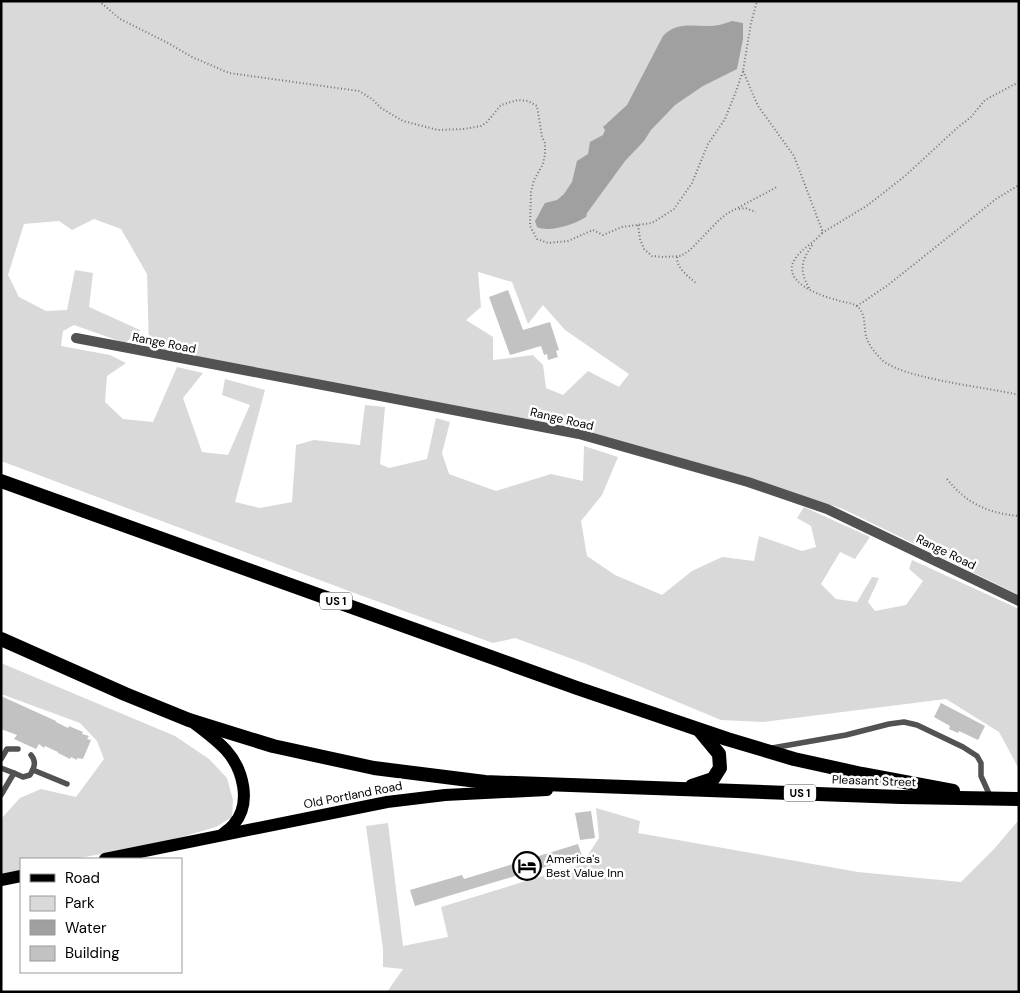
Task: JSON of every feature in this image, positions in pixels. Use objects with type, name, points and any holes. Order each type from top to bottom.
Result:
[{"type":"highway","name":"US 1","points":[[1,481],[700,731],[761,750],[862,774],[991,798]]},
{"type":"highway","name":"Pleasant Street","points":[[1,639],[189,720],[323,759],[382,770],[485,782],[902,797],[1019,799]]},
{"type":"highway","points":[[677,789],[707,782],[713,779],[720,768],[719,754],[700,731]]},
{"type":"main road","points":[[189,720],[226,750],[235,762],[241,776],[244,798],[242,808],[234,825],[220,836]]},
{"type":"main road","name":"Old Portland Road","points":[[110,858],[370,805],[422,797],[609,787]]},
{"type":"main road","points":[[1,880],[20,876]]},
{"type":"street","name":"Range Road","points":[[76,338],[579,434],[748,482],[827,508],[1019,601]]},
{"type":"lane","points":[[761,750],[846,735],[904,722],[917,725],[963,746],[977,756],[980,763],[981,776],[991,798]]},
{"type":"lane","points":[[1,759],[7,750],[18,749]]},
{"type":"lane","points":[[1,768],[27,777],[33,770],[35,759],[31,755]]},
{"type":"lane","points":[[33,770],[67,784]]},
{"type":"lane","points":[[1,795],[14,773]]},
{"type":"path","points":[[99,1],[120,19],[229,74],[359,91],[372,99],[381,108],[404,121],[420,126],[445,130],[481,126],[487,122],[501,105],[518,100],[533,104],[539,109],[545,149],[543,164],[532,184],[530,226],[534,235],[543,241],[558,243],[568,241],[589,230],[594,230],[603,235],[622,226],[652,223],[674,209],[692,183],[712,136],[725,119],[742,71],[757,1]]},
{"type":"path","points":[[742,71],[758,106],[794,156],[822,233]]},
{"type":"path","points":[[810,288],[804,278],[803,261],[822,233],[868,205],[905,176],[957,128],[972,117],[985,100],[1019,82]]},
{"type":"path","points":[[857,306],[888,285],[996,199],[1019,185]]},
{"type":"path","points":[[638,225],[644,249],[652,256],[663,258],[681,256],[690,250],[719,220],[735,209],[777,187]]},
{"type":"path","points":[[735,209],[745,208],[756,212]]},
{"type":"path","points":[[814,243],[795,259],[792,266],[794,278],[822,296],[857,306],[864,318],[866,338],[871,348],[882,360],[920,376],[1019,395]]},
{"type":"path","points":[[677,257],[679,268],[697,284]]},
{"type":"path","points":[[947,479],[955,489],[975,504],[998,514],[1019,516]]},
{"type":"green space","points":[[1,1],[1019,1],[1019,595],[843,509],[783,489],[570,426],[463,408],[149,349],[147,274],[121,229],[94,219],[72,230],[59,221],[24,224],[8,275],[19,297],[46,311],[67,310],[75,270],[93,273],[89,307],[140,330],[125,343],[74,325],[63,331],[61,346],[110,355],[126,363],[107,376],[105,402],[123,419],[153,422],[177,367],[203,373],[183,398],[202,452],[228,455],[250,405],[222,395],[225,379],[265,390],[235,502],[260,508],[292,502],[296,445],[314,440],[360,445],[365,405],[385,407],[380,464],[389,468],[427,459],[436,418],[450,422],[442,453],[449,474],[496,491],[551,474],[583,481],[584,446],[618,457],[602,495],[581,521],[587,556],[615,575],[662,595],[692,571],[722,557],[754,561],[759,536],[802,551],[816,547],[811,526],[797,518],[804,507],[870,537],[855,559],[840,552],[821,584],[836,599],[857,602],[872,577],[879,578],[868,602],[875,611],[906,605],[923,581],[909,569],[912,560],[1019,609],[1019,769],[999,732],[946,699],[763,722],[721,720],[586,664],[515,638],[493,643],[1,461]],"holes":[[[478,272],[512,282],[528,324],[543,305],[565,330],[629,374],[619,387],[588,371],[563,395],[546,388],[543,365],[533,355],[493,360],[493,337],[466,320],[481,307]]]},
{"type":"green space","points":[[1,663],[175,736],[209,759],[227,778],[233,800],[232,817],[216,827],[161,843],[79,858],[20,858],[20,870],[1,874],[1,819],[20,798],[41,789],[76,797],[104,759],[97,741],[80,723],[1,694]]},
{"type":"green space","points":[[596,808],[640,821],[638,833],[858,872],[961,882],[1019,822],[1019,992],[387,992],[403,969],[383,967],[383,949],[366,826],[388,823],[403,946],[448,937],[441,907],[582,864],[599,838]]},
{"type":"water","points":[[732,21],[743,23],[743,39],[737,69],[703,86],[675,105],[625,161],[586,217],[569,225],[555,228],[542,229],[537,227],[535,221],[545,203],[557,200],[564,194],[572,182],[577,161],[588,154],[590,142],[603,135],[605,130],[603,127],[627,105],[663,36],[678,27],[690,25],[714,26]]},
{"type":"building","points":[[508,290],[523,330],[550,322],[559,350],[556,351],[558,357],[548,360],[547,354],[544,355],[541,346],[510,355],[489,297]]},
{"type":"building","points":[[1,696],[89,736],[87,739],[91,740],[83,759],[77,758],[77,760],[71,757],[70,759],[45,746],[44,748],[39,744],[36,749],[14,739],[17,735],[1,729]]},
{"type":"building","points":[[941,703],[985,726],[978,740],[959,731],[958,733],[949,729],[950,726],[934,717]]},
{"type":"building","name":"America's Best Value Inn","points":[[591,811],[595,838],[580,840],[575,813]]},
{"type":"building","points":[[578,844],[582,856],[415,906],[410,890],[462,875],[464,879]]},
{"type":"place","name":"America's Best Value Inn","points":[[527,866]]}]
